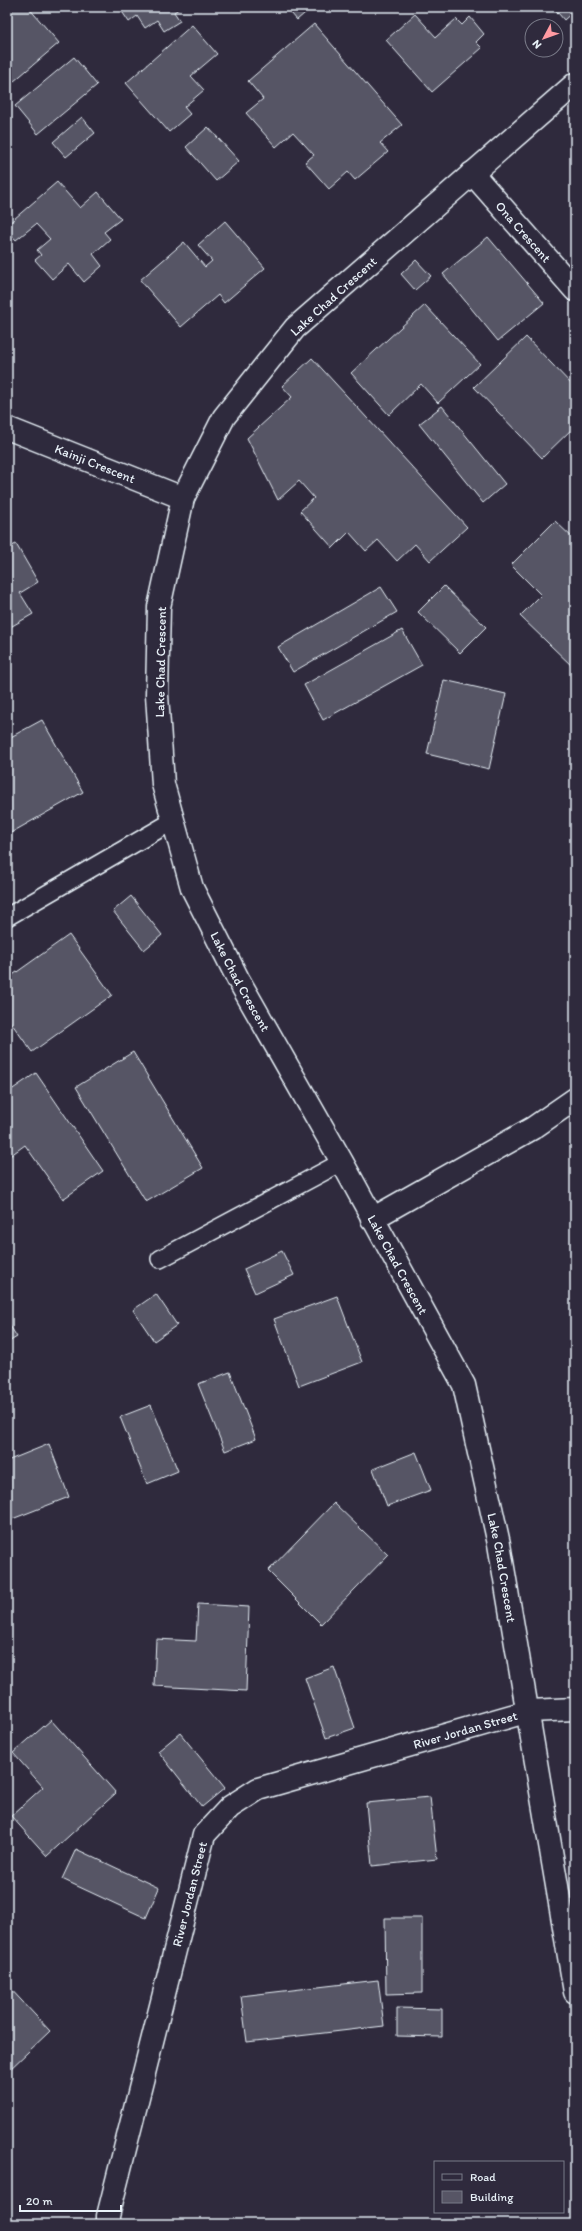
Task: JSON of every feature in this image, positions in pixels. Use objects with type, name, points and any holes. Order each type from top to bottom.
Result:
[{"type":"street","name":"Lake Chad Crescent","points":[[575,84],[295,328],[224,417],[183,498],[159,607],[157,695],[163,784],[192,888],[238,979],[342,1162],[464,1385],[499,1544],[529,1711],[575,1992]]},
{"type":"street","name":"Ona Crescent","points":[[472,173],[575,290]]},
{"type":"street","name":"Kainji Crescent","points":[[7,428],[183,498]]},
{"type":"street","points":[[372,1219],[533,1128],[575,1099]]},
{"type":"street","name":"River Jordan Street","points":[[108,2224],[108,2216],[204,1835],[230,1807],[258,1789],[529,1711],[575,1709]]},
{"type":"lane","points":[[7,917],[173,821]]},
{"type":"lane","points":[[160,1259],[342,1162]]},
{"type":"building","points":[[7,7],[28,7],[59,43],[7,87]]},
{"type":"building","points":[[119,7],[182,7],[174,12],[180,21],[164,31],[157,20],[145,28],[137,16],[129,22]]},
{"type":"building","points":[[286,7],[312,7],[297,20]]},
{"type":"building","points":[[553,7],[575,7],[575,10],[564,20],[564,18]]},
{"type":"building","points":[[415,14],[436,37],[456,19],[462,25],[470,17],[484,34],[476,42],[482,48],[432,92],[386,40]]},
{"type":"building","points":[[314,24],[402,125],[380,143],[388,152],[355,180],[348,172],[329,189],[305,162],[314,155],[293,132],[276,147],[246,113],[263,99],[248,81]]},
{"type":"building","points":[[192,25],[217,54],[191,76],[204,90],[184,107],[190,114],[169,132],[126,83]]},
{"type":"building","points":[[74,57],[97,85],[38,134],[15,106]]},
{"type":"building","points":[[82,117],[95,133],[66,157],[53,142]]},
{"type":"building","points":[[208,127],[239,161],[216,181],[186,147]]},
{"type":"building","points":[[57,182],[80,208],[98,192],[121,219],[104,232],[110,239],[93,254],[102,266],[84,282],[69,264],[52,279],[35,260],[41,255],[37,250],[50,239],[36,224],[16,240],[7,230],[7,225]]},
{"type":"building","points":[[225,221],[265,268],[224,303],[218,295],[181,327],[140,280],[184,242],[205,267],[212,261],[198,245]]},
{"type":"building","points":[[488,237],[544,303],[498,341],[443,274]]},
{"type":"building","points":[[416,260],[431,276],[415,290],[401,274]]},
{"type":"building","points":[[425,305],[480,364],[438,403],[421,384],[389,415],[351,373]]},
{"type":"building","points":[[526,337],[575,388],[575,426],[542,458],[474,387]]},
{"type":"building","points":[[312,358],[467,527],[430,561],[415,544],[397,561],[378,540],[366,551],[349,532],[333,548],[300,511],[314,498],[299,481],[278,500],[247,438],[292,397],[282,386]]},
{"type":"building","points":[[442,406],[505,484],[483,503],[419,424]]},
{"type":"building","points":[[555,521],[575,540],[575,669],[520,616],[541,595],[511,565]]},
{"type":"building","points":[[7,538],[12,546],[16,544],[38,582],[20,593],[33,614],[7,629]]},
{"type":"building","points":[[444,586],[486,627],[460,653],[418,612]]},
{"type":"building","points":[[381,587],[397,612],[293,672],[278,647]]},
{"type":"building","points":[[402,630],[422,665],[323,720],[304,685]]},
{"type":"building","points":[[444,680],[506,694],[489,769],[427,754]]},
{"type":"building","points":[[42,720],[83,792],[7,835],[7,739]]},
{"type":"building","points":[[131,896],[162,935],[144,950],[113,911]]},
{"type":"building","points":[[69,935],[112,995],[32,1052],[7,1017],[7,979]]},
{"type":"building","points":[[133,1052],[203,1168],[146,1202],[76,1087]]},
{"type":"building","points":[[36,1073],[103,1171],[63,1199],[25,1145],[7,1158],[7,1093]]},
{"type":"building","points":[[282,1251],[294,1275],[255,1293],[244,1269]]},
{"type":"building","points":[[156,1294],[177,1325],[154,1341],[133,1310]]},
{"type":"building","points":[[337,1296],[362,1362],[299,1386],[274,1319]]},
{"type":"building","points":[[7,1321],[17,1337],[7,1343]]},
{"type":"building","points":[[230,1372],[256,1439],[225,1451],[198,1384]]},
{"type":"building","points":[[151,1405],[178,1471],[147,1484],[120,1417]]},
{"type":"building","points":[[49,1444],[69,1497],[7,1521],[7,1461]]},
{"type":"building","points":[[416,1452],[431,1490],[387,1506],[373,1469]]},
{"type":"building","points":[[334,1503],[388,1555],[321,1624],[268,1571]]},
{"type":"building","points":[[198,1604],[249,1607],[246,1691],[154,1686],[156,1639],[196,1641]]},
{"type":"building","points":[[334,1667],[355,1728],[326,1738],[305,1678]]},
{"type":"building","points":[[51,1720],[116,1793],[47,1856],[11,1816],[43,1787],[13,1753]]},
{"type":"building","points":[[180,1733],[225,1788],[202,1807],[158,1751]]},
{"type":"building","points":[[430,1797],[437,1859],[372,1866],[366,1803]]},
{"type":"building","points":[[76,1849],[159,1888],[146,1918],[62,1879]]},
{"type":"building","points":[[385,1918],[422,1918],[422,1993],[386,1994]]},
{"type":"building","points":[[378,1980],[384,2026],[247,2042],[241,1996]]},
{"type":"building","points":[[7,1985],[50,2031],[7,2072]]},
{"type":"building","points":[[397,2008],[442,2009],[442,2037],[397,2036]]}]
